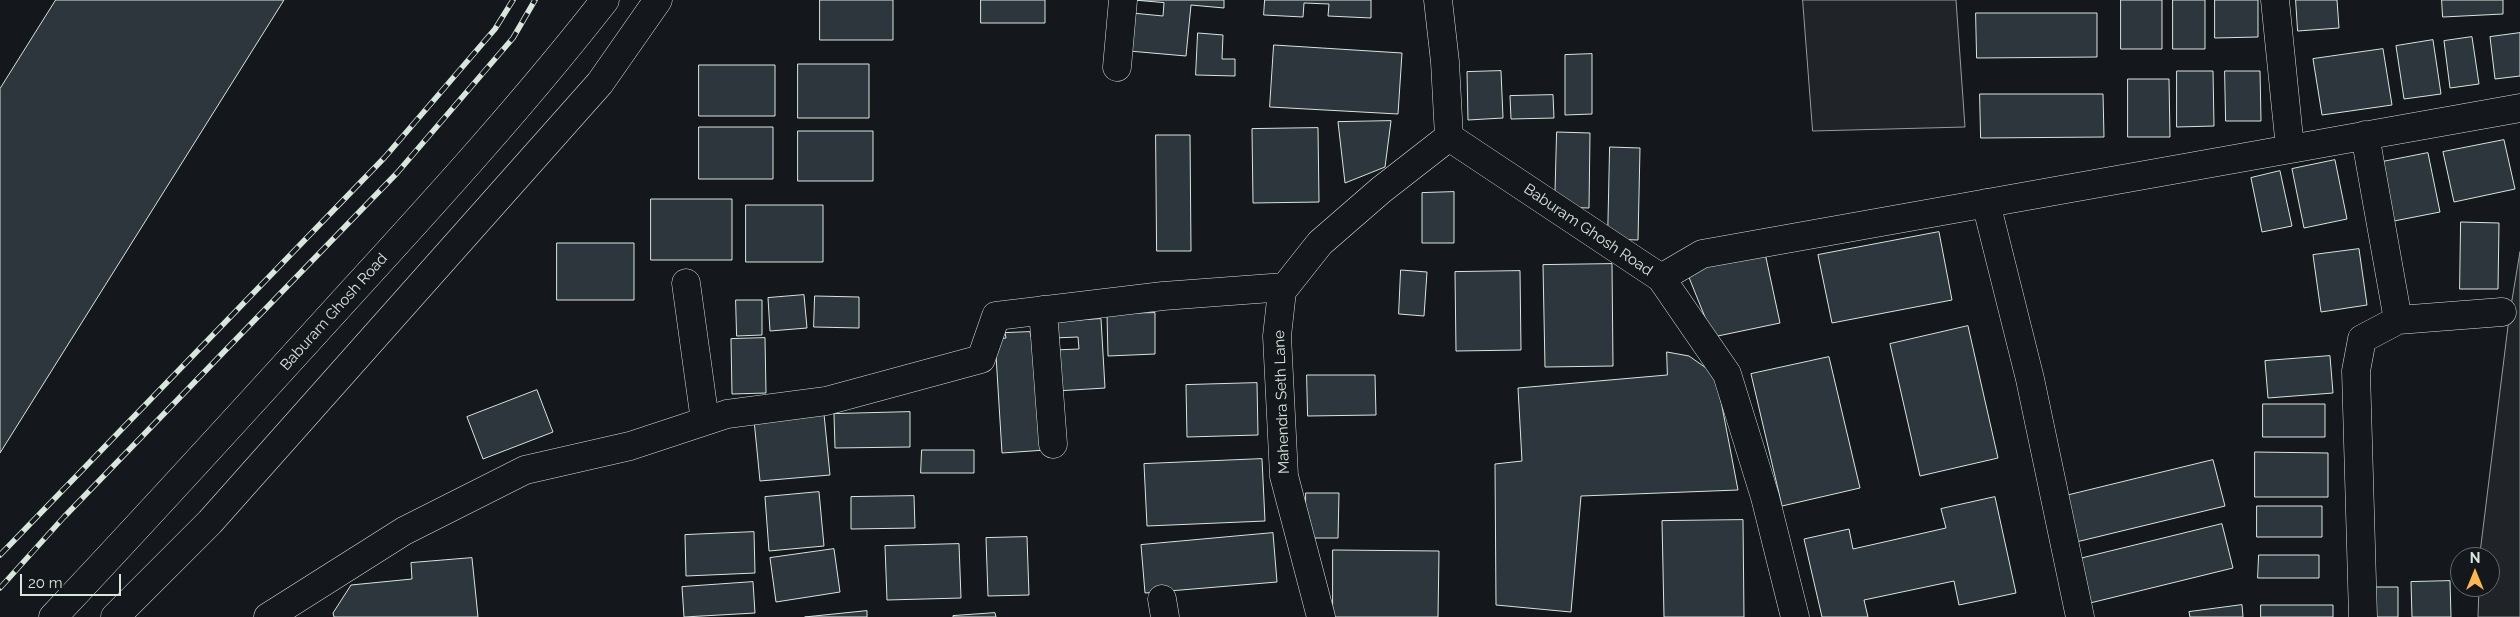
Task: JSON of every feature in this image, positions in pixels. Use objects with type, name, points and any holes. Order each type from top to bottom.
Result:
[{"type":"street","name":"Baburam Ghosh Road","points":[[53,617],[175,487],[413,225],[545,77],[606,0]]},
{"type":"street","points":[[114,617],[210,522],[600,83],[658,0]]},
{"type":"street","points":[[1117,67],[1123,0]]},
{"type":"street","points":[[1438,0],[1445,62],[1448,137]]},
{"type":"street","points":[[2275,0],[2290,148]]},
{"type":"street","points":[[1661,278],[1702,254],[2520,108]]},
{"type":"street","points":[[2365,135],[2398,320]]},
{"type":"street","name":"Baburam Ghosh Road","points":[[1448,137],[1661,278],[1727,374],[1764,497],[1795,617]]},
{"type":"street","name":"Mahendra Seth Lane","points":[[1321,617],[1284,476],[1277,336],[1282,291],[1320,243],[1380,190],[1448,137]]},
{"type":"street","points":[[1986,203],[2030,379],[2080,617]]},
{"type":"street","points":[[686,284],[704,421]]},
{"type":"street","points":[[268,617],[404,531],[525,470],[630,446],[726,414],[826,401],[981,359],[996,316],[1163,296],[1285,287]]},
{"type":"street","points":[[1043,310],[1053,444]]},
{"type":"street","points":[[2363,617],[2356,371],[2362,339],[2398,320],[2502,312]]},
{"type":"shaded area","points":[[1803,0],[1956,0],[1965,127],[1813,131]]},
{"type":"shaded area","points":[[2520,252],[2520,617],[2478,617],[2479,597],[2500,597],[2500,547],[2481,547],[2509,318]]},
{"type":"building","points":[[56,0],[284,0],[0,453],[0,89]]},
{"type":"building","points":[[820,0],[893,0],[893,40],[820,40]]},
{"type":"building","points":[[981,0],[1045,0],[1045,23],[981,23]]},
{"type":"building","points":[[1134,0],[1224,0],[1224,8],[1191,5],[1186,56],[1129,51],[1132,13],[1163,16],[1164,3]]},
{"type":"building","points":[[1265,0],[1371,0],[1371,18],[1328,16],[1329,4],[1304,3],[1303,17],[1264,15]]},
{"type":"building","points":[[2121,0],[2162,0],[2162,49],[2121,49]]},
{"type":"building","points":[[2173,0],[2205,0],[2205,49],[2173,49]]},
{"type":"building","points":[[2215,0],[2258,0],[2258,37],[2215,38]]},
{"type":"building","points":[[2296,0],[2337,0],[2339,28],[2298,31]]},
{"type":"building","points":[[2442,0],[2503,0],[2503,14],[2443,17]]},
{"type":"building","points":[[1976,13],[2097,13],[2097,57],[1977,58]]},
{"type":"building","points":[[1198,33],[1223,35],[1222,59],[1235,59],[1235,76],[1196,75]]},
{"type":"building","points":[[2520,33],[2520,76],[2495,79],[2490,37]]},
{"type":"building","points":[[2472,37],[2479,84],[2450,88],[2444,41]]},
{"type":"building","points":[[2433,40],[2441,94],[2404,99],[2396,46]]},
{"type":"building","points":[[1274,45],[1402,53],[1398,114],[1270,107]]},
{"type":"building","points":[[2383,49],[2392,105],[2322,115],[2313,59]]},
{"type":"building","points":[[1592,54],[1592,114],[1565,115],[1565,55]]},
{"type":"building","points":[[798,64],[869,64],[869,118],[798,118]]},
{"type":"building","points":[[699,65],[775,65],[775,116],[699,116]]},
{"type":"building","points":[[1501,71],[1503,118],[1468,120],[1467,72]]},
{"type":"building","points":[[2177,71],[2213,71],[2214,126],[2177,127]]},
{"type":"building","points":[[2225,71],[2260,71],[2261,121],[2226,121]]},
{"type":"building","points":[[2128,79],[2169,79],[2170,137],[2128,137]]},
{"type":"building","points":[[1980,94],[2103,94],[2104,137],[1981,138]]},
{"type":"building","points":[[1553,95],[1554,118],[1511,119],[1510,96]]},
{"type":"building","points":[[1391,121],[1385,167],[1345,183],[1338,122]]},
{"type":"building","points":[[699,127],[773,127],[773,179],[699,179]]},
{"type":"building","points":[[1318,128],[1319,202],[1253,203],[1252,129]]},
{"type":"building","points":[[798,131],[873,131],[873,181],[798,181]]},
{"type":"building","points":[[1557,132],[1590,133],[1589,208],[1555,207]]},
{"type":"building","points":[[1156,135],[1190,135],[1191,251],[1157,251]]},
{"type":"building","points":[[2504,140],[2515,189],[2454,202],[2443,152]]},
{"type":"building","points":[[1610,147],[1640,148],[1638,240],[1608,239]]},
{"type":"building","points":[[2428,153],[2440,212],[2394,221],[2382,162]]},
{"type":"building","points":[[2335,160],[2347,219],[2304,228],[2292,169]]},
{"type":"building","points":[[2280,171],[2292,226],[2262,232],[2251,178]]},
{"type":"building","points":[[1454,192],[1454,243],[1422,243],[1422,193]]},
{"type":"building","points":[[651,199],[732,199],[732,260],[651,260]]},
{"type":"building","points":[[746,205],[823,205],[823,262],[746,262]]},
{"type":"building","points":[[2461,222],[2499,223],[2498,289],[2460,289]]},
{"type":"building","points":[[1939,232],[1952,300],[1832,323],[1818,255]]},
{"type":"building","points":[[557,243],[634,243],[634,300],[557,300]]},
{"type":"building","points":[[2359,249],[2367,305],[2321,312],[2313,255]]},
{"type":"building","points":[[1765,253],[1780,323],[1713,337],[1686,270]]},
{"type":"building","points":[[1612,264],[1613,366],[1545,367],[1543,265]]},
{"type":"building","points":[[1401,270],[1427,272],[1424,316],[1399,314]]},
{"type":"building","points":[[1520,271],[1521,350],[1456,351],[1455,272]]},
{"type":"building","points":[[804,295],[807,328],[770,331],[768,298]]},
{"type":"building","points":[[815,296],[859,297],[859,328],[814,327]]},
{"type":"building","points":[[736,300],[762,300],[762,335],[737,336]]},
{"type":"building","points":[[1155,313],[1155,354],[1108,356],[1107,314]]},
{"type":"building","points":[[1101,319],[1105,388],[1056,391],[1054,350],[1079,349],[1078,337],[1053,338],[1052,322]]},
{"type":"building","points":[[1968,326],[1998,458],[1920,476],[1890,344]]},
{"type":"building","points":[[1030,332],[1031,337],[1039,337],[1046,450],[1002,453],[995,339],[1006,338],[1005,333]]},
{"type":"building","points":[[765,338],[766,393],[732,394],[731,339]]},
{"type":"building","points":[[1667,352],[1689,356],[1716,375],[1738,490],[1581,496],[1571,612],[1496,605],[1495,464],[1522,461],[1518,388],[1667,375]]},
{"type":"building","points":[[2330,356],[2333,393],[2268,398],[2265,361]]},
{"type":"building","points":[[1829,357],[1860,488],[1782,506],[1751,374]]},
{"type":"building","points":[[1307,375],[1375,375],[1376,415],[1308,416]]},
{"type":"building","points":[[1257,383],[1258,435],[1187,437],[1186,385]]},
{"type":"building","points":[[537,390],[553,432],[483,459],[467,417]]},
{"type":"building","points":[[2263,404],[2325,404],[2325,437],[2263,437]]},
{"type":"building","points":[[910,412],[910,447],[835,448],[834,414]]},
{"type":"building","points":[[824,414],[830,475],[760,481],[754,420]]},
{"type":"building","points":[[922,450],[974,450],[974,473],[921,473]]},
{"type":"building","points":[[2255,452],[2328,453],[2328,497],[2255,497]]},
{"type":"building","points":[[1262,459],[1265,521],[1147,526],[1144,464]]},
{"type":"building","points":[[2213,460],[2225,506],[2072,543],[2061,497]]},
{"type":"building","points":[[819,492],[824,546],[769,551],[765,497]]},
{"type":"building","points":[[1306,493],[1339,493],[1338,538],[1306,538]]},
{"type":"building","points":[[914,496],[915,528],[851,529],[851,497]]},
{"type":"building","points":[[1995,497],[2016,593],[1959,605],[1954,581],[1864,600],[1868,617],[1822,617],[1804,539],[1849,529],[1853,549],[1946,528],[1941,509]]},
{"type":"building","points":[[2257,506],[2322,506],[2322,537],[2257,537]]},
{"type":"building","points":[[1743,520],[1744,617],[1664,617],[1662,521]]},
{"type":"building","points":[[2222,524],[2233,568],[2086,604],[2075,560]]},
{"type":"building","points":[[754,532],[755,573],[686,576],[685,535]]},
{"type":"building","points":[[1273,533],[1277,582],[1145,593],[1141,545]]},
{"type":"building","points":[[1027,537],[1029,595],[988,596],[986,538]]},
{"type":"building","points":[[959,544],[961,598],[887,600],[885,546]]},
{"type":"building","points":[[834,549],[840,592],[776,602],[770,558]]},
{"type":"building","points":[[1333,550],[1439,551],[1438,617],[1333,617]]},
{"type":"building","points":[[2259,555],[2319,555],[2319,578],[2258,578]]},
{"type":"building","points":[[472,558],[478,617],[334,617],[333,613],[351,585],[412,579],[411,563]]},
{"type":"building","points":[[2450,581],[2451,617],[2412,617],[2411,582]]},
{"type":"building","points":[[753,582],[755,613],[684,617],[682,587]]},
{"type":"building","points":[[2368,587],[2398,587],[2398,617],[2369,617]]},
{"type":"building","points":[[2242,605],[2243,617],[2190,617],[2189,612]]},
{"type":"building","points":[[2261,605],[2333,605],[2333,617],[2261,617]]},
{"type":"building","points":[[867,611],[867,617],[805,617]]},
{"type":"building","points":[[995,613],[996,617],[953,617],[953,616]]},
{"type":"railway","points":[[0,555],[385,157],[495,29],[513,0]]},
{"type":"railway","points":[[0,588],[64,517],[397,173],[513,38],[535,0]]}]
